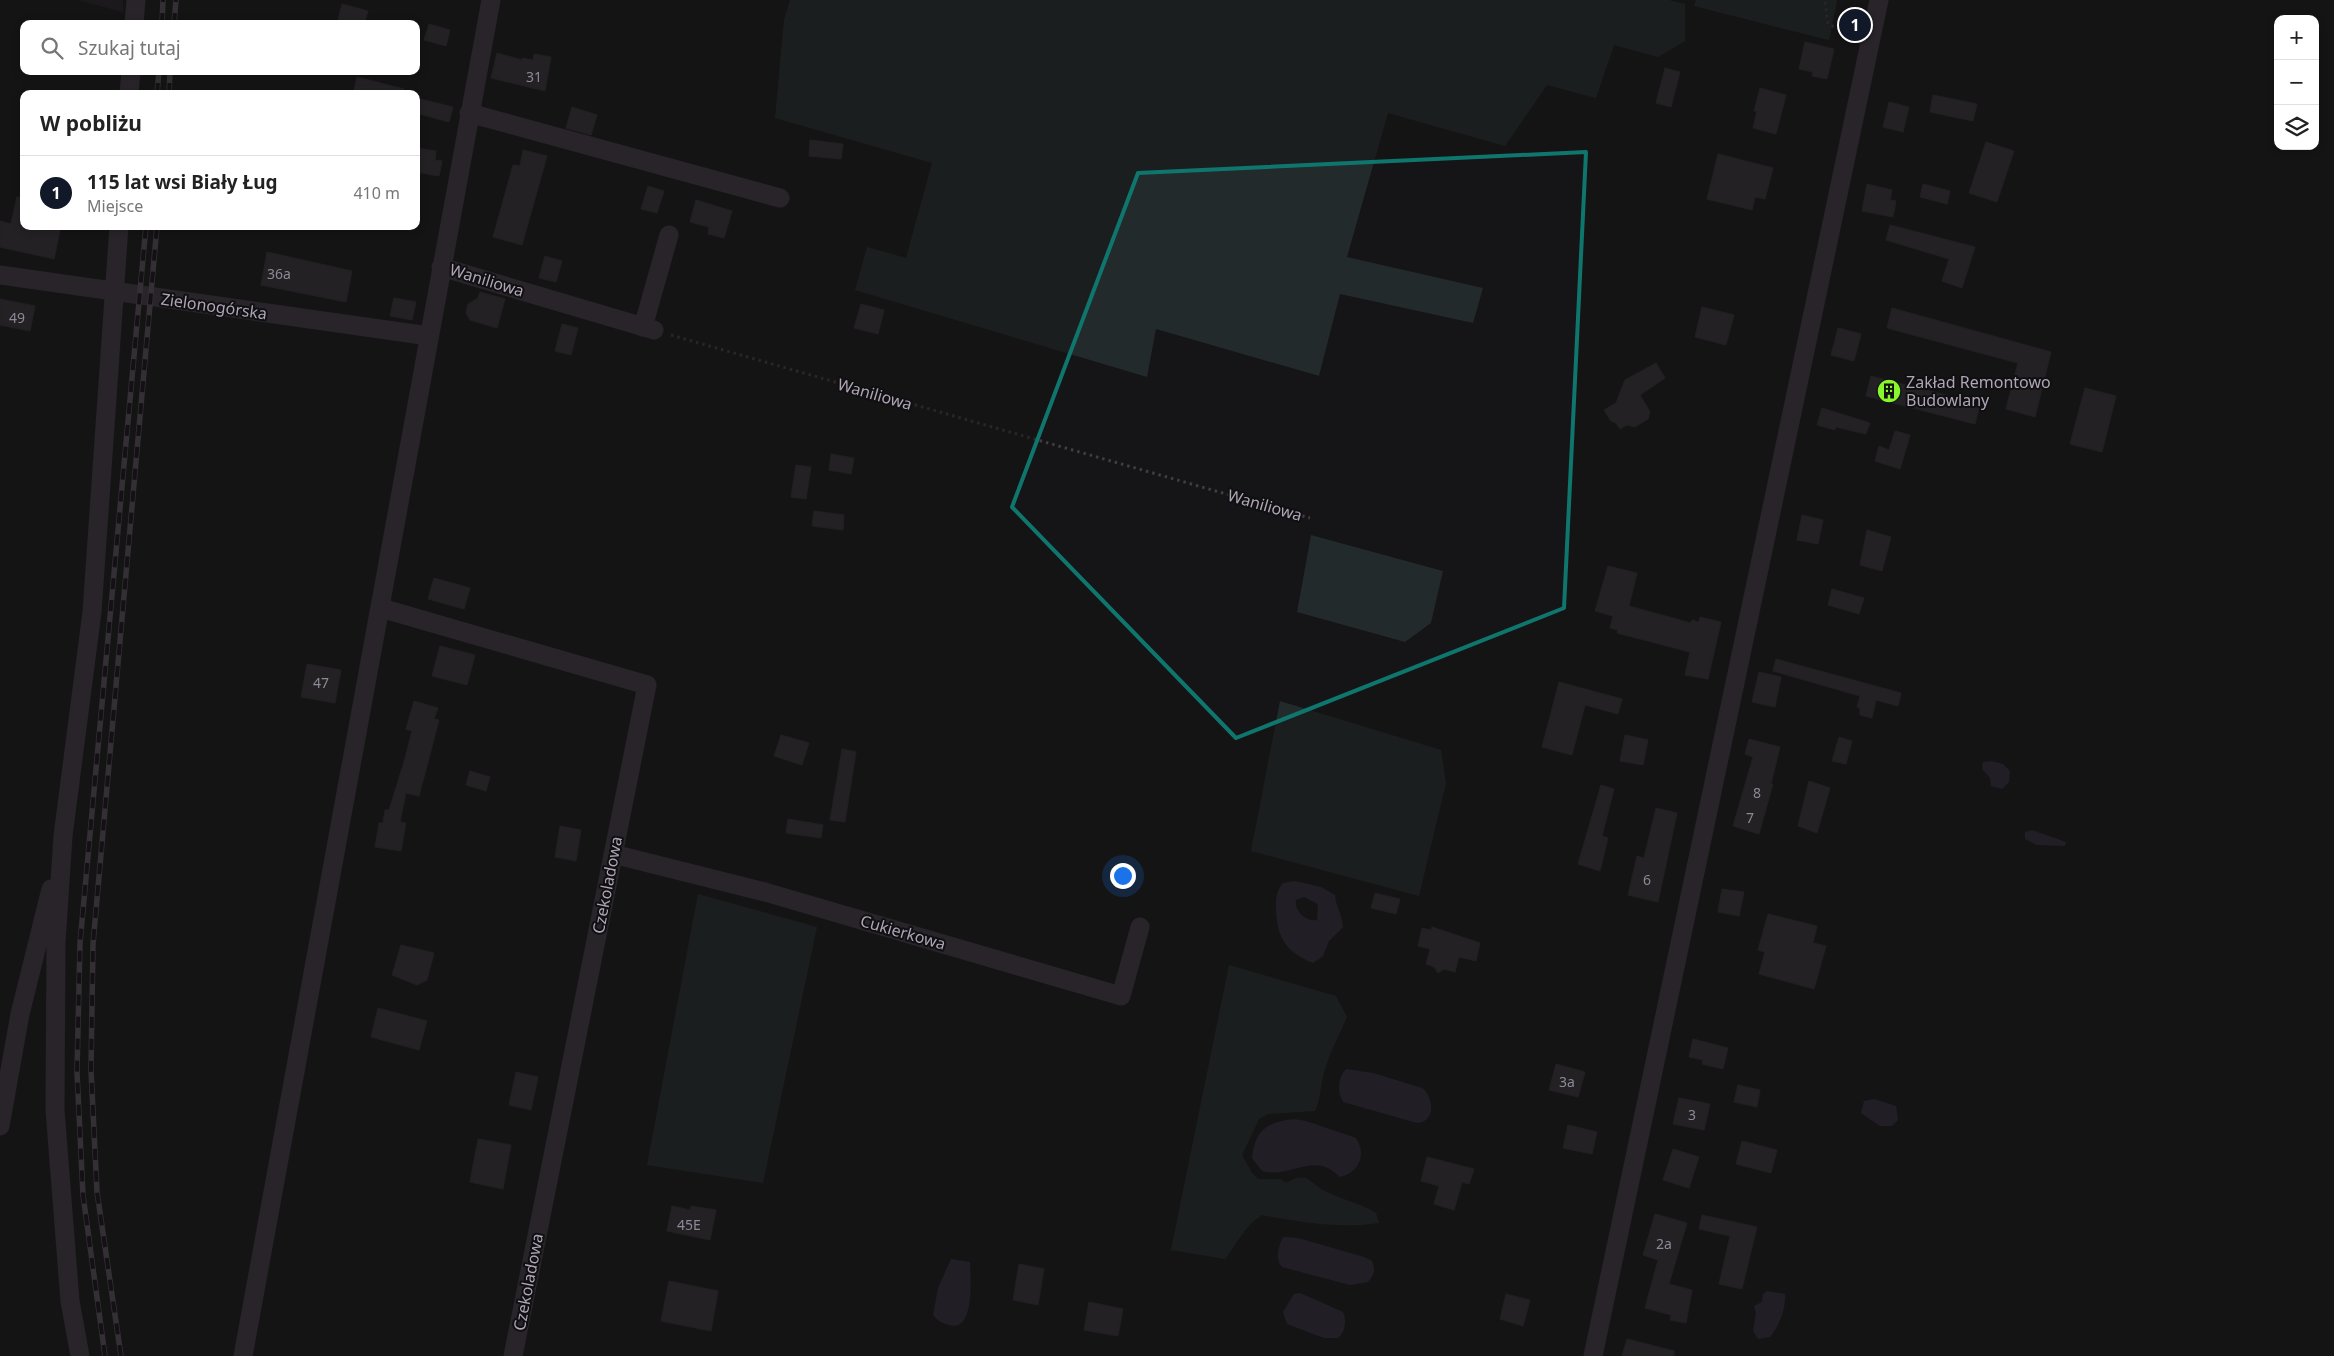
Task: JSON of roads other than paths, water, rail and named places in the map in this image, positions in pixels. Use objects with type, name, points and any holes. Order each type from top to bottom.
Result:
[{"type":"street","points":[[134,20],[136,0]]},
{"type":"street","points":[[243,1356],[382,608],[441,267],[491,0]]},
{"type":"street","points":[[1593,1356],[1879,0]]},
{"type":"street","points":[[129,90],[130,75]]},
{"type":"street","points":[[469,113],[780,198]]},
{"type":"street","points":[[80,1356],[70,1301],[55,1110],[56,942],[63,836],[92,612],[119,230]]},
{"type":"street","name":"Waniliowa","points":[[441,267],[648,329],[669,235]]},
{"type":"street","name":"Zielonogórska","points":[[0,275],[429,336]]},
{"type":"street","name":"Czekoladowa","points":[[382,608],[648,685],[513,1356]]},
{"type":"street","points":[[0,1126],[20,1014],[63,836]]},
{"type":"street","name":"Cukierkowa","points":[[614,854],[765,892],[1121,996],[1140,927]]},
{"type":"railway","points":[[162,20],[163,0]]},
{"type":"railway","points":[[174,20],[176,0]]},
{"type":"railway","points":[[157,90],[159,75]]},
{"type":"railway","points":[[169,90],[170,75]]},
{"type":"railway","points":[[105,1356],[83,1195],[77,1072],[80,943],[146,230]]},
{"type":"railway","points":[[121,1356],[97,1192],[91,1070],[93,944],[157,230]]},
{"type":"place","name":"115 lat wsi Biały Ług","points":[[1855,25]]},
{"type":"place","name":"Zakład Remontowo Budowlany","points":[[1889,391]]}]
